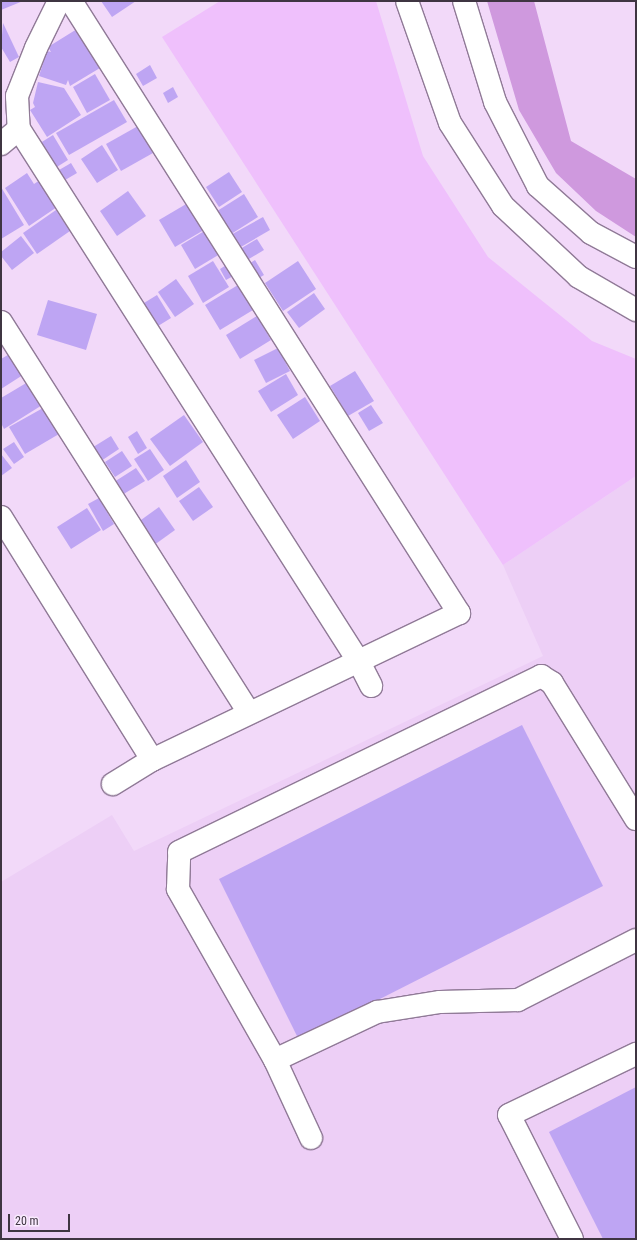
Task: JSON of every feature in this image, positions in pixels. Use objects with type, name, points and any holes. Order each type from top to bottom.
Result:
[{"type":"main road","points":[[59,1],[36,48],[17,96],[19,129],[359,662],[371,686]]},
{"type":"main road","points":[[71,1],[459,613],[152,760],[113,784]]},
{"type":"main road","points":[[407,1],[450,124],[503,206],[579,277],[636,310]]},
{"type":"main road","points":[[464,1],[495,102],[538,186],[591,233],[636,257]]},
{"type":"main road","points":[[1,144],[19,129]]},
{"type":"main road","points":[[1,322],[249,713]]},
{"type":"main road","points":[[1,516],[152,760]]},
{"type":"main road","points":[[311,1138],[275,1060],[178,889],[179,852],[541,676],[552,683],[636,819]]},
{"type":"main road","points":[[275,1060],[377,1012],[440,1002],[518,1000],[636,940]]},
{"type":"main road","points":[[572,1239],[509,1115],[636,1054]]},
{"type":"shaded area","points":[[220,1],[376,1],[423,156],[488,257],[592,341],[636,359],[636,476],[503,565],[162,37]]},
{"type":"shaded area","points":[[487,1],[534,1],[571,141],[636,179],[636,237],[596,211],[556,173],[519,110]]},
{"type":"shaded area","points":[[636,476],[636,1239],[1,1239],[1,882],[112,815],[134,851],[543,656],[503,565]]},
{"type":"building","points":[[1,1],[23,1],[1,10]]},
{"type":"building","points":[[101,1],[136,1],[112,17]]},
{"type":"building","points":[[3,23],[19,57],[10,62],[1,47]]},
{"type":"building","points":[[77,29],[100,68],[70,86],[68,80],[66,85],[39,76],[47,51],[51,52],[48,47]]},
{"type":"building","points":[[150,65],[157,78],[143,86],[136,74]]},
{"type":"building","points":[[95,74],[110,100],[87,113],[73,87]]},
{"type":"building","points":[[38,82],[64,88],[81,115],[47,137],[30,110],[35,107],[33,103]]},
{"type":"building","points":[[173,87],[178,97],[168,103],[163,93]]},
{"type":"building","points":[[114,100],[127,122],[69,155],[56,133]]},
{"type":"building","points":[[138,126],[153,153],[121,171],[106,144]]},
{"type":"building","points":[[53,135],[68,160],[52,170],[37,145]]},
{"type":"building","points":[[102,145],[118,170],[97,183],[81,159]]},
{"type":"building","points":[[71,163],[77,173],[60,183],[54,173]]},
{"type":"building","points":[[229,172],[242,192],[219,207],[206,187]]},
{"type":"building","points":[[27,173],[34,184],[40,180],[57,207],[29,226],[5,188]]},
{"type":"building","points":[[1,187],[24,225],[1,239]]},
{"type":"building","points":[[128,191],[146,216],[117,236],[100,211]]},
{"type":"building","points":[[244,194],[258,217],[228,236],[214,213]]},
{"type":"building","points":[[193,200],[209,227],[175,247],[159,220]]},
{"type":"building","points":[[56,210],[70,231],[37,254],[23,233]]},
{"type":"building","points":[[263,217],[270,230],[234,251],[227,237]]},
{"type":"building","points":[[206,230],[220,254],[195,269],[181,245]]},
{"type":"building","points":[[21,236],[34,253],[12,270],[1,256],[1,252]]},
{"type":"building","points":[[257,239],[264,250],[242,263],[235,252]]},
{"type":"building","points":[[255,260],[264,275],[250,283],[241,269]]},
{"type":"building","points":[[213,261],[229,287],[203,303],[188,276]]},
{"type":"building","points":[[298,261],[316,289],[283,311],[265,283]]},
{"type":"building","points":[[228,264],[235,275],[226,280],[220,269]]},
{"type":"building","points":[[176,279],[194,304],[175,317],[158,292]]},
{"type":"building","points":[[238,285],[253,310],[220,330],[205,305]]},
{"type":"building","points":[[314,293],[325,309],[299,328],[287,312]]},
{"type":"building","points":[[157,295],[171,318],[158,326],[144,303]]},
{"type":"building","points":[[48,300],[97,314],[86,350],[37,335]]},
{"type":"building","points":[[257,316],[271,340],[240,359],[226,335]]},
{"type":"building","points":[[278,348],[290,371],[266,383],[254,360]]},
{"type":"building","points":[[13,352],[26,373],[1,389],[1,359]]},
{"type":"building","points":[[355,371],[374,401],[348,416],[330,386]]},
{"type":"building","points":[[286,374],[298,395],[271,412],[258,391]]},
{"type":"building","points":[[33,379],[47,402],[4,429],[1,423],[1,398]]},
{"type":"building","points":[[305,397],[320,421],[293,439],[277,415]]},
{"type":"building","points":[[371,405],[383,423],[369,431],[358,413]]},
{"type":"building","points":[[43,408],[59,434],[25,454],[9,427]]},
{"type":"building","points":[[184,415],[203,442],[170,466],[150,439]]},
{"type":"building","points":[[137,431],[147,448],[138,454],[128,437]]},
{"type":"building","points":[[111,436],[119,449],[98,463],[90,449]]},
{"type":"building","points":[[14,442],[24,457],[14,464],[3,449]]},
{"type":"building","points":[[150,449],[164,470],[148,481],[134,459]]},
{"type":"building","points":[[122,451],[132,466],[115,477],[105,462]]},
{"type":"building","points":[[1,454],[12,468],[1,476]]},
{"type":"building","points":[[186,460],[200,482],[177,498],[163,476]]},
{"type":"building","points":[[136,468],[145,481],[122,495],[114,482]]},
{"type":"building","points":[[199,487],[213,507],[193,521],[179,501]]},
{"type":"building","points":[[99,498],[114,524],[103,531],[88,504]]},
{"type":"building","points":[[159,507],[175,530],[150,548],[134,525]]},
{"type":"building","points":[[87,508],[101,530],[71,549],[57,527]]},
{"type":"building","points":[[522,725],[603,886],[299,1040],[219,879]]},
{"type":"building","points":[[636,1087],[636,1239],[603,1239],[549,1132]]}]
